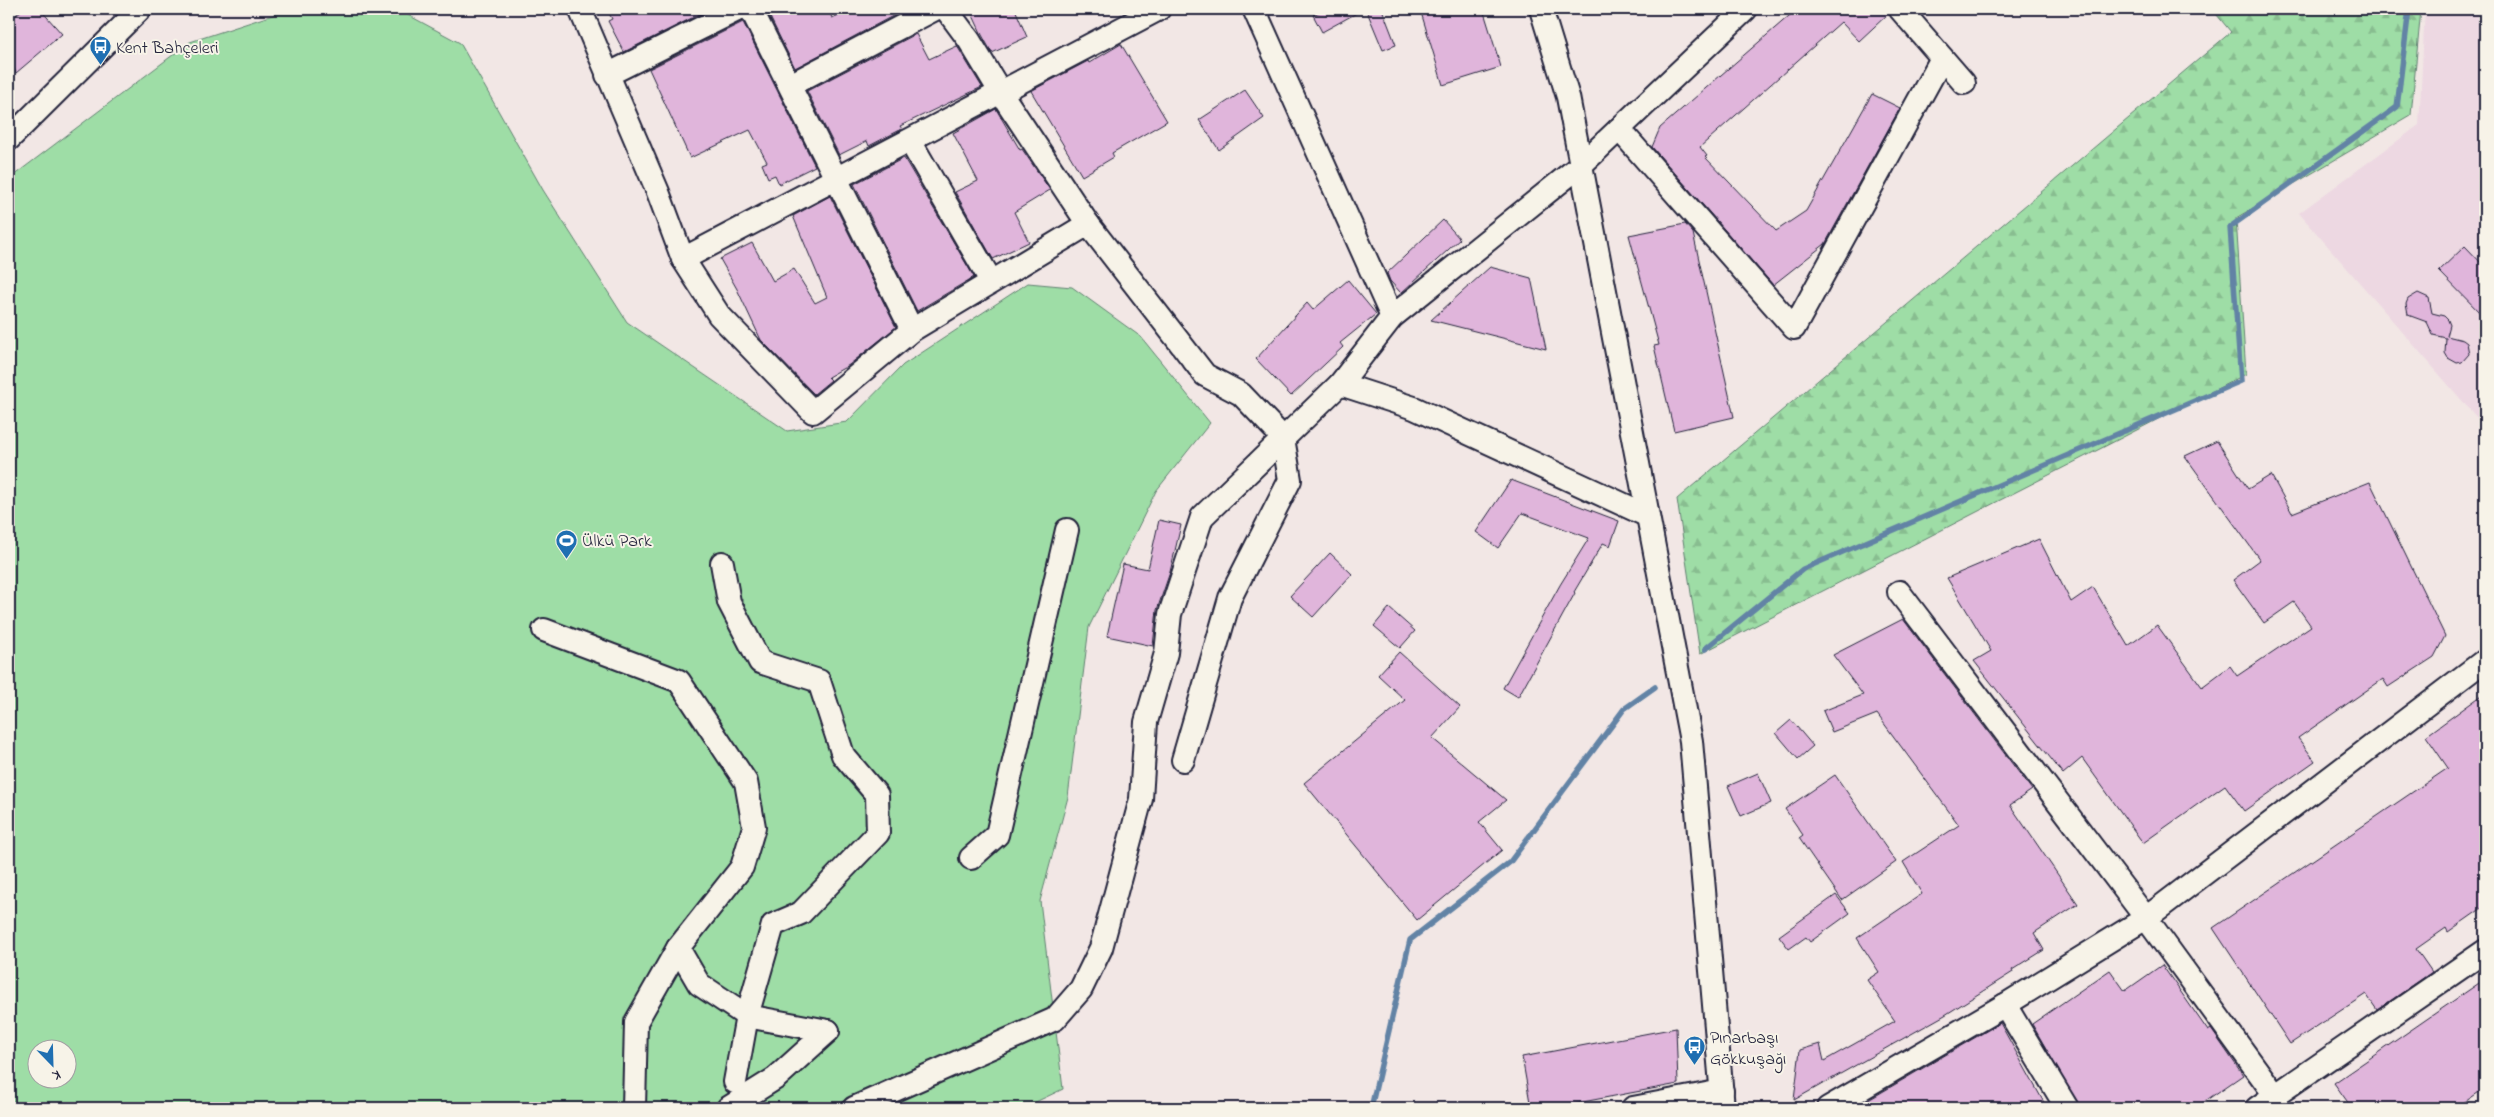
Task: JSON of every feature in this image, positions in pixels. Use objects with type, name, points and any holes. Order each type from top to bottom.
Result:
[{"type":"street","points":[[10,133],[140,9]]},
{"type":"street","points":[[580,9],[658,192],[683,259],[719,315],[813,412],[912,330],[1088,224]]},
{"type":"street","points":[[607,75],[739,9]]},
{"type":"street","points":[[751,9],[912,330]]},
{"type":"street","points":[[790,85],[935,9]]},
{"type":"street","points":[[946,9],[969,40],[1001,93],[1088,224],[1205,375],[1241,394],[1284,438],[1290,480],[1230,598],[1183,760]]},
{"type":"street","points":[[683,259],[1159,9]]},
{"type":"street","points":[[1254,9],[1392,317]]},
{"type":"street","points":[[1542,9],[1568,97],[1646,515],[1691,741],[1722,1100],[1633,1108]]},
{"type":"street","points":[[854,1108],[1054,1019],[1081,989],[1101,948],[1141,799],[1146,722],[1166,653],[1170,614],[1202,517],[1340,384],[1392,317],[1581,165],[1746,9]]},
{"type":"street","points":[[1900,9],[1964,83]]},
{"type":"street","points":[[1619,129],[1794,328],[1942,58]]},
{"type":"street","points":[[910,141],[991,281]]},
{"type":"street","points":[[1340,384],[1414,408],[1646,515]]},
{"type":"street","points":[[971,858],[997,835],[1067,530]]},
{"type":"street","points":[[722,563],[729,602],[760,662],[819,681],[843,755],[877,795],[878,833],[801,913],[773,925],[747,1016],[735,1082]]},
{"type":"street","points":[[1899,592],[2146,918],[2275,1095]]},
{"type":"street","points":[[544,630],[679,681],[746,782],[754,827],[742,867],[678,948],[636,1022],[634,1108]]},
{"type":"street","points":[[1838,1106],[2146,918],[2485,660]]},
{"type":"street","points":[[678,948],[699,984],[747,1016],[828,1031],[776,1078],[728,1108]]},
{"type":"street","points":[[2257,1108],[2485,951]]},
{"type":"street","points":[[2005,1005],[2067,1108]]},
{"type":"shaded area","points":[[2425,9],[2485,9],[2485,427],[2299,213],[2419,125]]},
{"type":"green space","name":"Ülkü Park","points":[[291,9],[397,9],[460,43],[543,190],[627,322],[787,431],[847,422],[903,365],[1028,283],[1072,287],[1141,337],[1210,423],[1156,491],[1089,627],[1068,797],[1040,901],[1063,1089],[1023,1108],[9,1108],[9,179],[190,42]]},
{"type":"green space","points":[[2212,9],[2421,9],[2411,115],[2236,218],[2246,374],[1700,654],[1677,499],[2231,32]]},
{"type":"building","points":[[23,9],[40,9],[62,34],[16,73],[9,59],[9,21]]},
{"type":"building","points":[[607,9],[710,9],[624,52],[608,21],[612,19]]},
{"type":"building","points":[[766,9],[828,9],[832,18],[852,9],[904,10],[795,68]]},
{"type":"building","points":[[970,9],[1015,9],[1027,37],[992,53]]},
{"type":"building","points":[[1325,9],[1364,9],[1322,32],[1313,15]]},
{"type":"building","points":[[1366,9],[1382,9],[1396,45],[1383,50]]},
{"type":"building","points":[[1420,9],[1483,9],[1501,67],[1443,85]]},
{"type":"building","points":[[1797,9],[1887,9],[1888,14],[1859,41],[1841,22],[1700,147],[1707,156],[1705,157],[1776,231],[1806,211],[1872,94],[1900,108],[1825,244],[1773,285],[1652,147],[1660,128]]},
{"type":"building","points":[[743,22],[815,166],[779,184],[775,175],[768,178],[762,164],[767,162],[750,130],[690,158],[649,69]]},
{"type":"building","points":[[916,34],[929,59],[957,46],[982,87],[900,126],[902,129],[869,146],[867,141],[839,155],[807,91]]},
{"type":"building","points":[[1121,44],[1167,121],[1112,153],[1114,157],[1082,176],[1031,91],[1088,61],[1089,63]]},
{"type":"building","points":[[1245,90],[1264,118],[1219,150],[1199,120]]},
{"type":"building","points":[[996,109],[1020,150],[1022,149],[1050,190],[1014,212],[1029,242],[993,259],[955,192],[978,181],[953,133]]},
{"type":"building","points":[[904,158],[974,277],[917,311],[854,184]]},
{"type":"building","points":[[830,196],[896,327],[849,365],[828,377],[831,380],[814,394],[761,340],[737,289],[720,259],[752,243],[773,281],[794,269],[815,303],[827,297],[793,216]]},
{"type":"building","points":[[1443,220],[1460,239],[1401,293],[1390,281],[1387,273]]},
{"type":"building","points":[[1685,224],[1693,233],[1734,417],[1674,431],[1654,346],[1659,345],[1629,235]]},
{"type":"building","points":[[2465,246],[2485,267],[2485,318],[2439,271]]},
{"type":"building","points":[[1490,267],[1531,278],[1546,349],[1431,320]]},
{"type":"building","points":[[1348,280],[1376,314],[1340,343],[1343,347],[1291,396],[1256,359],[1307,303],[1313,310]]},
{"type":"building","points":[[2418,293],[2429,298],[2432,313],[2444,316],[2448,320],[2450,325],[2447,336],[2463,340],[2467,343],[2469,354],[2462,362],[2457,363],[2448,358],[2445,353],[2446,338],[2433,335],[2427,322],[2408,315],[2406,304],[2408,299]]},
{"type":"building","points":[[2217,441],[2248,489],[2271,475],[2292,513],[2370,482],[2445,636],[2434,657],[2388,687],[2383,679],[2298,738],[2315,761],[2244,811],[2225,785],[2143,843],[2082,758],[2063,774],[1974,661],[1991,651],[1947,578],[2039,539],[2071,602],[2093,587],[2128,646],[2157,625],[2202,687],[2230,666],[2237,676],[2311,626],[2294,602],[2264,623],[2233,580],[2260,560],[2185,456]]},
{"type":"building","points":[[1511,480],[1619,521],[1610,546],[1603,543],[1574,592],[1518,697],[1503,688],[1560,585],[1589,538],[1522,513],[1498,548],[1476,532]]},
{"type":"building","points":[[1159,520],[1181,525],[1170,572],[1157,610],[1153,646],[1107,636],[1123,564],[1148,569]]},
{"type":"building","points":[[1330,553],[1352,574],[1313,617],[1290,596]]},
{"type":"building","points":[[1389,608],[1415,631],[1400,648],[1374,626]]},
{"type":"building","points":[[1903,619],[2032,790],[2010,805],[2078,904],[2034,933],[2044,950],[2012,970],[2013,972],[1945,1015],[1794,1100],[1800,1050],[1820,1044],[1824,1061],[1895,1021],[1867,980],[1879,972],[1857,938],[1922,894],[1903,862],[1959,825],[1877,714],[1832,732],[1823,711],[1863,695],[1833,655]]},
{"type":"building","points":[[1399,652],[1460,707],[1432,738],[1506,800],[1479,822],[1502,850],[1417,920],[1304,783],[1405,700],[1378,675]]},
{"type":"building","points":[[2485,693],[2485,906],[2448,932],[2446,928],[2416,949],[2432,972],[2377,1010],[2366,994],[2290,1044],[2213,928],[2448,768],[2426,736]]},
{"type":"building","points":[[1791,720],[1813,746],[1798,759],[1776,733]]},
{"type":"building","points":[[1758,773],[1771,803],[1741,816],[1728,786]]},
{"type":"building","points":[[1835,775],[1896,862],[1842,900],[1799,838],[1803,835],[1785,809]]},
{"type":"building","points":[[1836,895],[1850,913],[1810,942],[1806,937],[1789,949],[1779,936]]},
{"type":"building","points":[[2162,965],[2208,1031],[2211,1029],[2243,1075],[2195,1108],[2080,1108],[2032,1024],[2110,970],[2125,991]]},
{"type":"building","points":[[2485,979],[2485,1088],[2456,1108],[2352,1108],[2334,1083]]},
{"type":"building","points":[[2000,1023],[2047,1108],[1868,1108],[1865,1102]]},
{"type":"building","points":[[1676,1028],[1678,1084],[1551,1108],[1531,1108],[1522,1057]]},
{"type":"waterway","points":[[1705,649],[1803,569],[2241,381],[2230,227],[2397,107],[2409,9]]},
{"type":"waterway","points":[[1371,1108],[1410,940],[1510,862],[1624,709],[1655,687]]},
{"type":"place","name":"Kent Bahçeleri","points":[[100,66]]},
{"type":"place","name":"Ülkü Park","points":[[566,559]]},
{"type":"place","name":"Pınarbaşı Gökkuşağı","points":[[1694,1066]]}]
